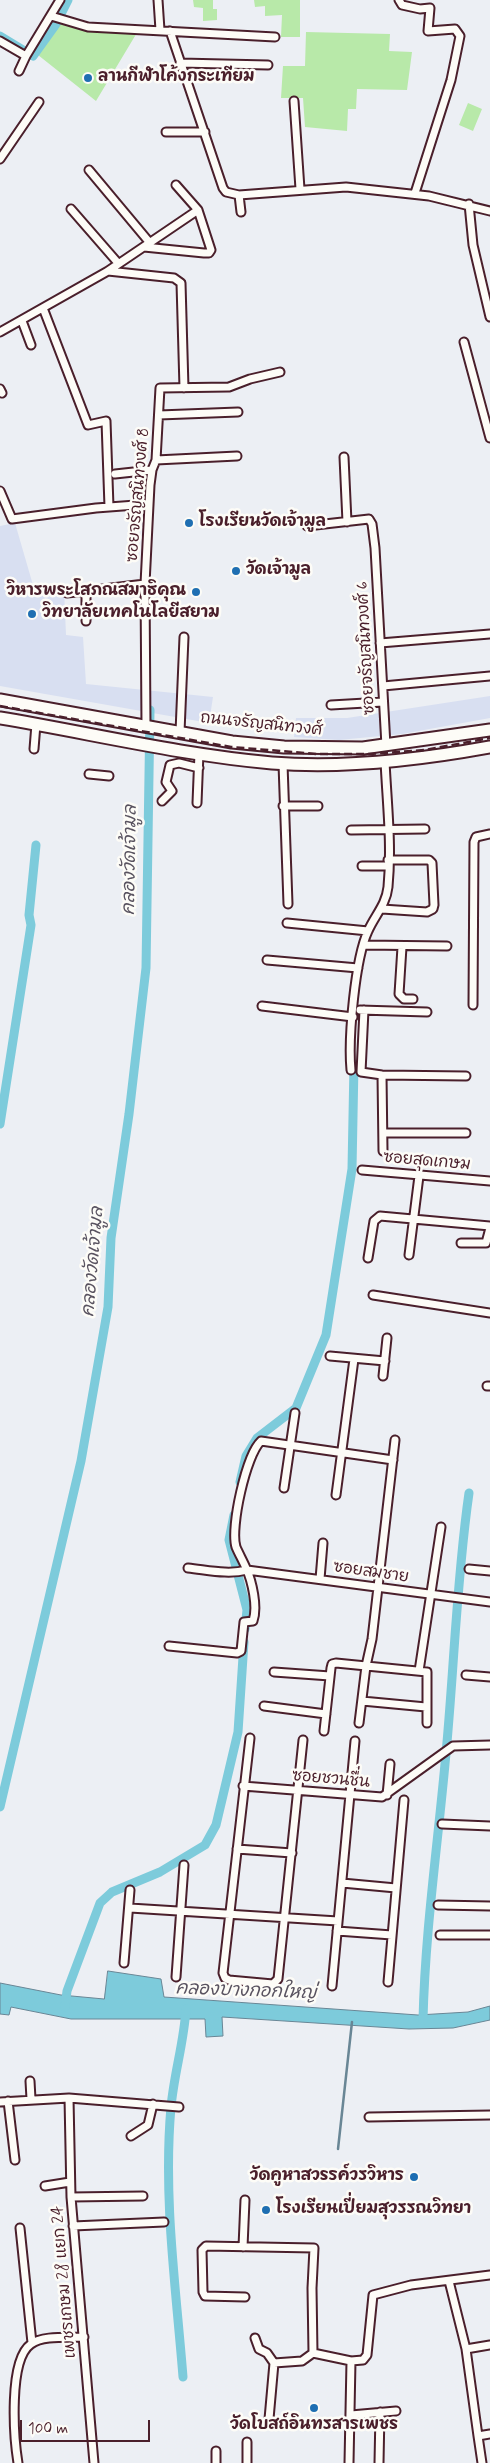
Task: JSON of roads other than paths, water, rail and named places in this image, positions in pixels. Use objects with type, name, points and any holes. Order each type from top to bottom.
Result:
[{"type":"main road","name":"ถนนจรัญสนิทวงศ์","points":[[0,700],[232,742],[284,747],[363,748],[490,730]]},
{"type":"main road","points":[[20,721],[23,704]]},
{"type":"main road","name":"ถนนจรัญสนิทวงศ์","points":[[0,718],[199,753],[283,764],[324,765],[385,762],[490,747]]},
{"type":"main road","points":[[283,764],[284,747]]},
{"type":"street","points":[[20,71],[27,53],[56,18],[60,0]]},
{"type":"street","points":[[158,0],[160,30]]},
{"type":"street","points":[[399,0],[402,5],[420,9],[430,8],[428,31],[455,29],[460,36],[451,80],[414,193]]},
{"type":"street","points":[[56,18],[90,28],[276,37]]},
{"type":"street","points":[[170,31],[223,188],[226,192],[239,195],[346,187],[414,193],[490,210]]},
{"type":"street","points":[[0,41],[27,53]]},
{"type":"street","points":[[180,64],[268,65]]},
{"type":"street","points":[[294,101],[300,189]]},
{"type":"street","points":[[0,160],[40,102]]},
{"type":"street","points":[[166,132],[205,132]]},
{"type":"street","points":[[89,170],[147,245],[172,252],[209,253],[211,246],[198,210],[176,185]]},
{"type":"street","points":[[239,195],[241,212]]},
{"type":"street","points":[[469,204],[473,245],[487,288],[490,317]]},
{"type":"street","points":[[71,209],[118,263]]},
{"type":"street","points":[[0,332],[108,271],[198,210]]},
{"type":"street","points":[[108,271],[174,278],[181,283],[184,388]]},
{"type":"street","points":[[43,308],[88,425],[106,421],[108,507]]},
{"type":"street","points":[[22,321],[32,345]]},
{"type":"street","points":[[464,342],[490,438]]},
{"type":"street","name":"ซอยจรัญสนิทวงศ์ 8","points":[[149,727],[145,584],[149,504],[152,470],[156,460],[160,388],[229,387],[250,378],[280,372]]},
{"type":"street","points":[[159,415],[238,412]]},
{"type":"street","points":[[156,460],[238,456]]},
{"type":"street","points":[[307,526],[347,522],[344,457]]},
{"type":"street","points":[[115,474],[152,470]]},
{"type":"street","points":[[0,491],[9,517]]},
{"type":"street","points":[[0,520],[9,517],[20,519],[108,507],[149,504]]},
{"type":"street","name":"ซอยจรัญสนิทวงศ์ 6","points":[[347,522],[369,519],[372,524],[386,746]]},
{"type":"street","points":[[67,593],[145,584]]},
{"type":"street","points":[[86,591],[86,621]]},
{"type":"street","points":[[380,643],[490,634]]},
{"type":"street","points":[[180,732],[184,637]]},
{"type":"street","points":[[383,686],[490,676]]},
{"type":"street","points":[[331,705],[383,702]]},
{"type":"street","points":[[34,749],[36,724]]},
{"type":"street","points":[[197,803],[199,753]]},
{"type":"street","points":[[351,1070],[352,1017],[358,968],[368,931],[382,909],[388,887],[389,830],[385,762]]},
{"type":"street","points":[[162,801],[172,792],[166,782],[170,764],[179,763],[199,768]]},
{"type":"street","points":[[283,764],[288,904]]},
{"type":"street","points":[[89,774],[109,776]]},
{"type":"street","points":[[283,806],[318,806]]},
{"type":"street","points":[[350,830],[425,829]]},
{"type":"street","points":[[473,1005],[474,842],[476,837],[486,834]]},
{"type":"street","points":[[362,866],[429,860],[432,863],[433,909],[427,912],[382,909]]},
{"type":"street","points":[[287,923],[368,931]]},
{"type":"street","points":[[364,945],[402,947],[447,946]]},
{"type":"street","points":[[402,947],[399,990],[404,999],[413,999]]},
{"type":"street","points":[[267,960],[358,968]]},
{"type":"street","points":[[262,1006],[352,1017]]},
{"type":"street","points":[[354,1009],[427,1012]]},
{"type":"street","points":[[364,1010],[361,1072],[382,1075],[466,1076]]},
{"type":"street","points":[[382,1075],[384,1151]]},
{"type":"street","points":[[383,1133],[466,1133]]},
{"type":"street","name":"ซอยสุดเกษม","points":[[362,1170],[490,1181]]},
{"type":"street","points":[[409,1255],[418,1176]]},
{"type":"street","points":[[368,1258],[376,1217],[414,1218],[490,1227],[486,1243],[462,1243]]},
{"type":"street","points":[[373,1295],[490,1313]]},
{"type":"street","points":[[383,1376],[387,1338]]},
{"type":"street","points":[[330,1356],[385,1361]]},
{"type":"street","points":[[336,1495],[354,1359]]},
{"type":"street","points":[[284,1488],[294,1413]]},
{"type":"street","points":[[360,1723],[396,1440]]},
{"type":"street","points":[[169,1646],[237,1653],[241,1651],[248,1622],[254,1619],[254,1610],[237,1548],[234,1525],[246,1471],[254,1450],[261,1441],[393,1460]]},
{"type":"street","points":[[418,1671],[432,1596],[441,1528]]},
{"type":"street","points":[[320,1579],[323,1543]]},
{"type":"street","name":"ซอยสมชาย","points":[[188,1568],[243,1571],[320,1579],[378,1586],[432,1596],[490,1602]]},
{"type":"street","points":[[469,1569],[490,1571]]},
{"type":"street","points":[[324,1731],[332,1664],[427,1672],[427,1723]]},
{"type":"street","points":[[274,1672],[330,1676]]},
{"type":"street","points":[[466,1675],[490,1677]]},
{"type":"street","points":[[362,1700],[426,1707]]},
{"type":"street","points":[[264,1706],[326,1714]]},
{"type":"street","points":[[250,1738],[223,1973],[225,1978],[273,1984],[278,1979],[286,1917],[303,1740]]},
{"type":"street","points":[[332,1986],[355,1741]]},
{"type":"street","name":"ซอยชวนชื่น","points":[[243,1786],[377,1797],[386,1795],[453,1746],[490,1745]]},
{"type":"street","points":[[386,1795],[390,1764]]},
{"type":"street","points":[[388,1982],[404,1800]]},
{"type":"street","points":[[442,1824],[490,1826]]},
{"type":"street","points":[[237,1849],[292,1853]]},
{"type":"street","points":[[176,1977],[184,1865]]},
{"type":"street","points":[[342,1883],[396,1888]]},
{"type":"street","points":[[124,1963],[130,1890]]},
{"type":"street","points":[[438,1904],[490,1906]]},
{"type":"street","points":[[130,1908],[338,1921]]},
{"type":"street","points":[[337,1931],[392,1935]]},
{"type":"street","points":[[440,1936],[490,1935]]},
{"type":"street","points":[[30,2081],[31,2100]]},
{"type":"street","points":[[15,2160],[4,2102],[69,2098],[179,2107]]},
{"type":"street","name":"เพชรเกษม 28 แยก 24","points":[[69,2098],[71,2198],[94,2463]]},
{"type":"street","points":[[131,2136],[148,2125],[153,2104]]},
{"type":"street","points":[[369,2117],[490,2115]]},
{"type":"street","points":[[45,2186],[70,2182]]},
{"type":"street","points":[[71,2198],[143,2196]]},
{"type":"street","points":[[243,2247],[245,2200]]},
{"type":"street","points":[[74,2226],[164,2222]]},
{"type":"street","points":[[20,2228],[32,2343]]},
{"type":"street","points":[[245,2297],[210,2298],[205,2296],[203,2292],[203,2248],[206,2246],[314,2248],[312,2288],[313,2353]]},
{"type":"street","points":[[274,2363],[302,2361],[313,2353],[351,2361],[363,2360],[367,2356],[373,2295],[411,2285],[490,2275]]},
{"type":"street","points":[[449,2281],[466,2349],[482,2463]]},
{"type":"street","points":[[18,2463],[13,2408],[19,2368],[26,2350],[32,2343],[84,2337]]},
{"type":"street","points":[[255,2338],[259,2349],[268,2353],[274,2363],[269,2419]]},
{"type":"street","points":[[466,2349],[490,2345]]},
{"type":"street","points":[[349,2463],[351,2361]]},
{"type":"street","points":[[351,2415],[396,2411]]},
{"type":"street","points":[[379,2463],[380,2412]]},
{"type":"street","points":[[478,2436],[490,2434]]},
{"type":"street","points":[[247,2442],[247,2463]]},
{"type":"street","points":[[216,2452],[216,2463]]},
{"type":"water","points":[[108,1971],[161,1979],[164,1997],[418,2015],[468,2012],[490,2006],[490,2020],[453,2028],[409,2029],[222,2017],[223,2036],[206,2037],[205,2019],[71,2019],[11,2007],[9,2015],[0,2014],[0,1983],[61,1995],[104,1999]]},
{"type":"waterway","points":[[0,36],[33,56],[56,24],[68,0]]},
{"type":"waterway","name":"คลองวัดเจ้ามูล","points":[[0,1807],[81,1461],[108,1307],[111,1238],[129,1114],[146,968],[150,710]]},
{"type":"waterway","points":[[0,1124],[31,925],[29,915],[36,845]]},
{"type":"waterway","points":[[240,1482],[246,1456],[257,1438],[296,1408],[326,1335],[352,1169],[354,1064]]},
{"type":"waterway","points":[[423,2020],[429,1924],[448,1730],[461,1561],[469,1493]]},
{"type":"waterway","points":[[234,1515],[229,1540],[247,1610],[245,1629]]},
{"type":"waterway","points":[[65,2007],[67,1991],[100,1903],[112,1892],[160,1872],[205,1845],[216,1825],[238,1732],[244,1642]]},
{"type":"waterway","name":"คลองบางกอกใหญ่","points":[[183,2377],[169,2209],[169,2141],[174,2082],[186,2009]]},
{"type":"waterway","points":[[338,2149],[352,2022]]},
{"type":"railway","points":[[0,706],[231,747],[317,754],[371,754],[425,750],[490,738]]},
{"type":"place","name":"ลานกีฬาโค้งกระเทียม","points":[[88,78]]},
{"type":"place","name":"โรงเรียนวัดเจ้ามูล","points":[[189,523]]},
{"type":"place","name":"วัดเจ้ามูล","points":[[236,571]]},
{"type":"place","name":"วิหารพระโสภณสมาธิคุณ","points":[[196,592]]},
{"type":"place","name":"วิทยาลัยเทคโนโลยีสยาม","points":[[32,614]]},
{"type":"place","name":"วัดคูหาสวรรค์วรวิหาร","points":[[414,2177]]},
{"type":"place","name":"โรงเรียนเปี่ยมสุวรรณวิทยา","points":[[266,2210]]},
{"type":"place","name":"วัดโบสถ์อินทรสารเพชร","points":[[314,2408]]}]
